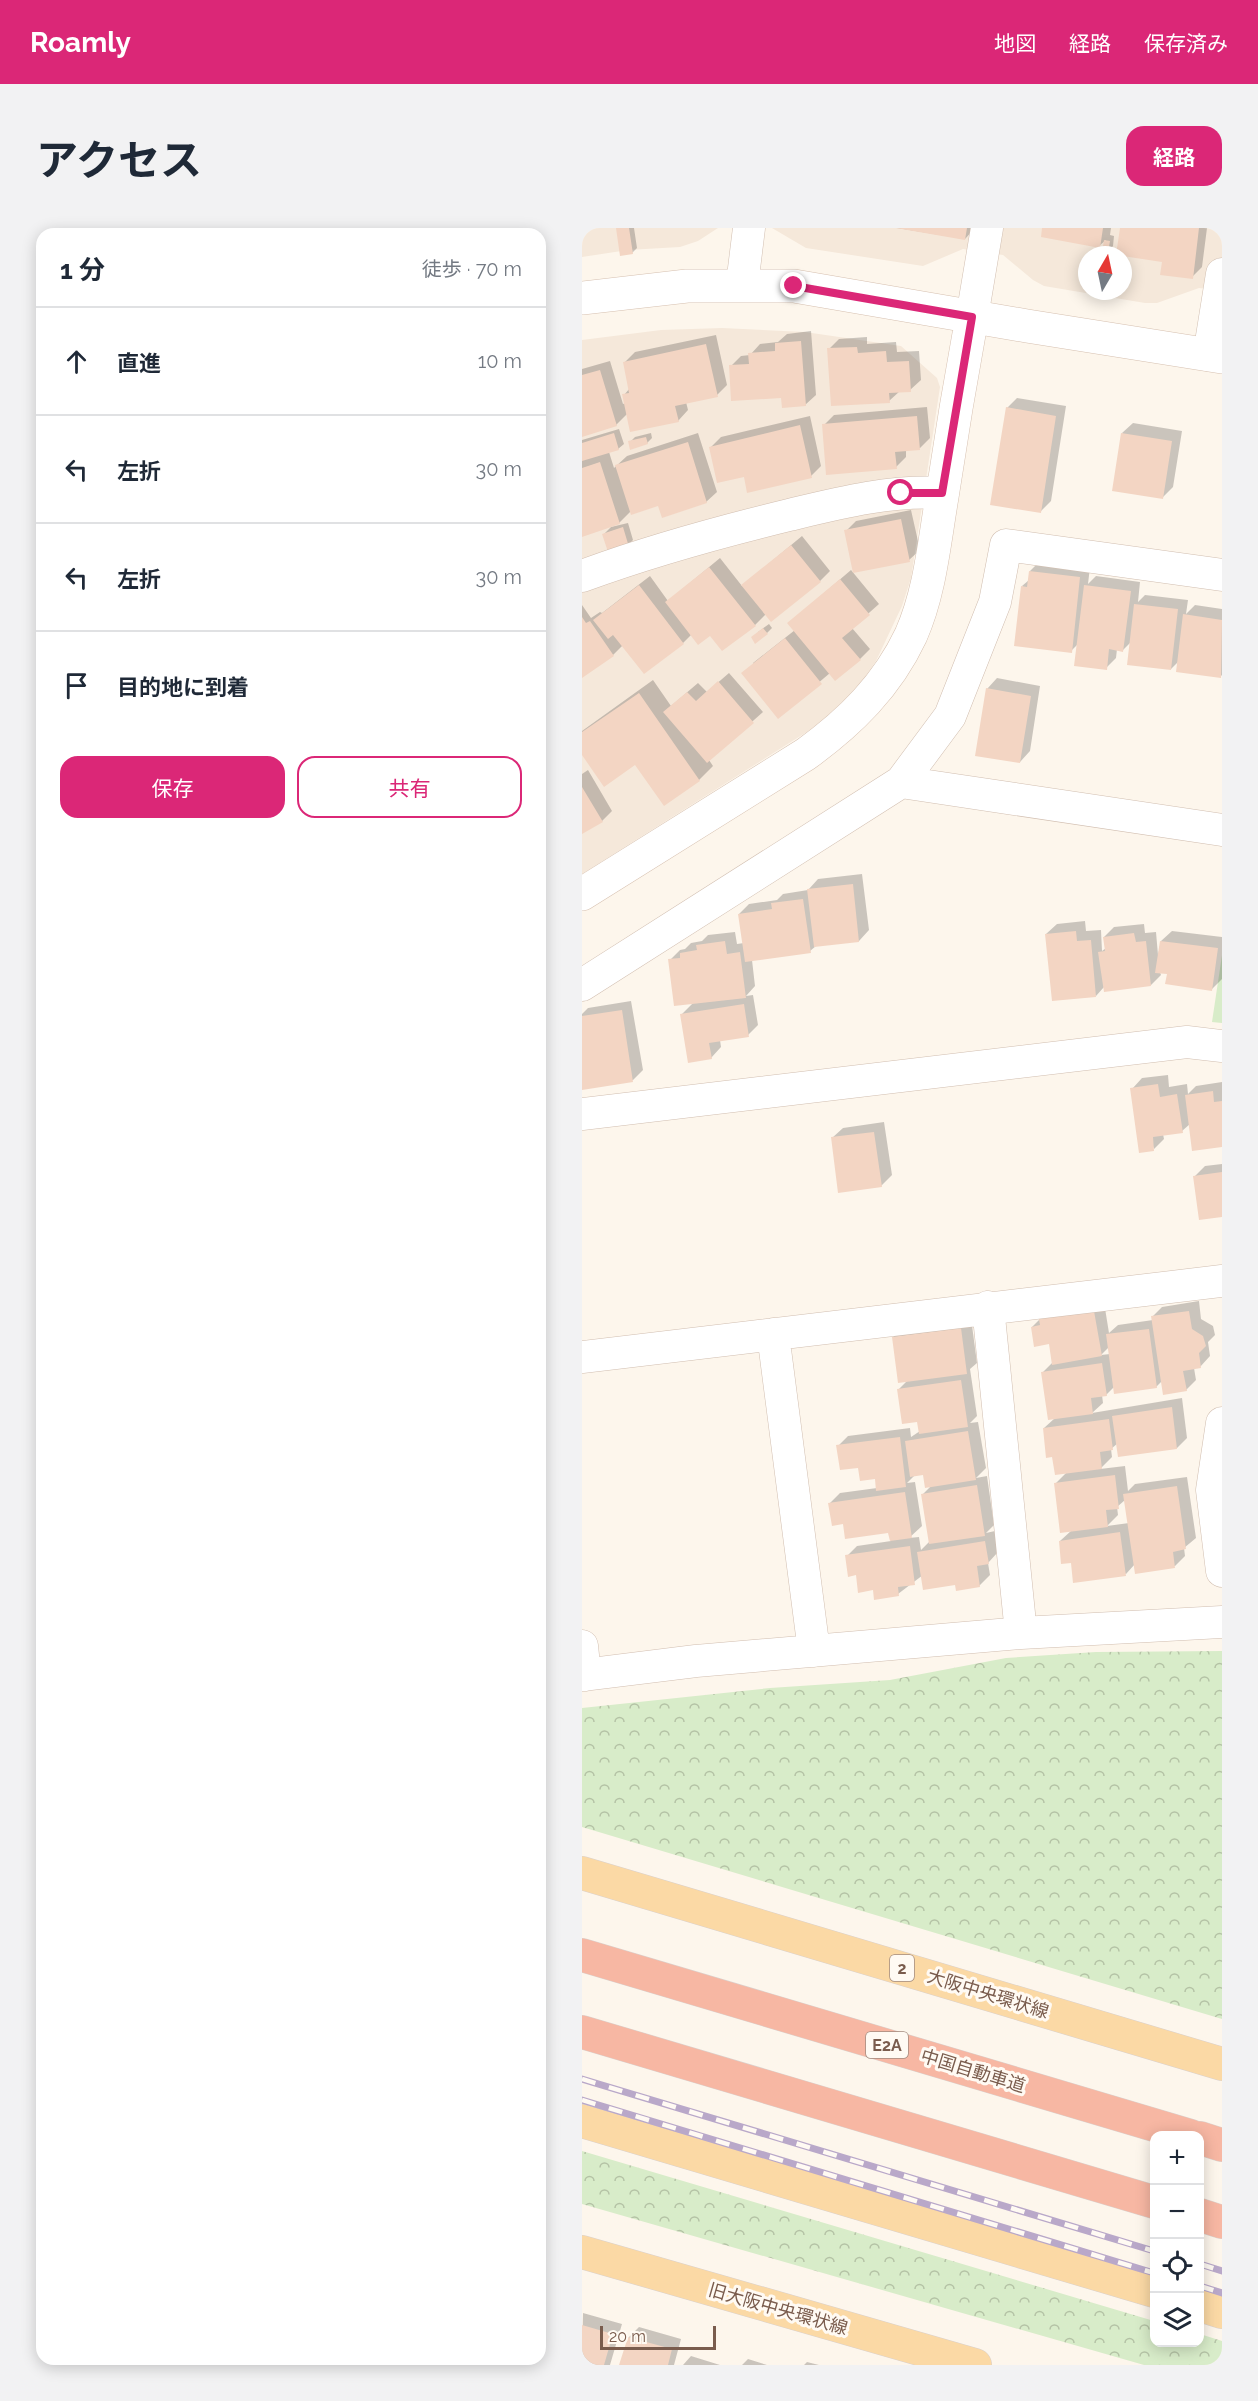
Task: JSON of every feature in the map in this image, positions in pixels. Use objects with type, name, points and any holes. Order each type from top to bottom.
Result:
[{"type":"highway","name":"中国自動車道","points":[[582,1955],[1174,2131]]},
{"type":"highway","points":[[582,2032],[1150,2201]]},
{"type":"highway","points":[[1204,2139],[1222,2145]]},
{"type":"highway","points":[[1204,2216],[1222,2222]]},
{"type":"main road","name":"大阪中央環状線","points":[[582,1873],[1222,2064]]},
{"type":"main road","points":[[582,2121],[1150,2290]]},
{"type":"main road","name":"旧大阪中央環状線","points":[[582,2252],[975,2365]]},
{"type":"main road","points":[[1204,2306],[1222,2312]]},
{"type":"street","points":[[742,285],[749,228]]},
{"type":"street","points":[[582,894],[806,754],[837,731],[874,694],[901,654],[920,610],[928,581],[987,228]]},
{"type":"street","points":[[582,298],[676,287],[794,286],[1216,356],[1222,274]]},
{"type":"street","points":[[582,576],[700,537],[815,509],[901,493],[942,493]]},
{"type":"street","points":[[582,985],[901,782],[950,716],[995,602],[1006,545],[1222,575]]},
{"type":"street","points":[[901,782],[1222,831]]},
{"type":"street","points":[[582,1114],[1187,1042],[1222,1046]]},
{"type":"street","points":[[582,1357],[1222,1281]]},
{"type":"street","points":[[988,1307],[1021,1633]]},
{"type":"street","points":[[773,1334],[814,1651]]},
{"type":"street","points":[[1222,1423],[1212,1490],[1222,1571]]},
{"type":"street","points":[[583,1665],[696,1661],[1021,1633],[1222,1622]]},
{"type":"shaded area","points":[[582,228],[718,228],[698,241],[680,247],[628,250],[582,257]]},
{"type":"shaded area","points":[[772,228],[1222,228],[1222,291],[1199,288],[1157,303],[1127,300],[1132,300],[1132,246],[1078,246],[1078,292],[1044,286],[1033,280],[1003,255],[963,249],[923,266],[806,248]]},
{"type":"shaded area","points":[[722,328],[805,332],[901,346],[937,378],[940,387],[911,578],[902,606],[876,661],[858,687],[821,723],[582,874],[582,340],[661,330]]},
{"type":"green space","points":[[1222,955],[1222,1023],[1212,1022]]},
{"type":"green space","points":[[1222,1651],[1222,2019],[582,1827],[582,1708],[770,1688],[890,1680],[1006,1658],[1096,1652]]},
{"type":"green space","points":[[582,2151],[1150,2320],[1150,2347],[1204,2347],[1204,2335],[1222,2341],[1222,2365],[1144,2365],[582,2204]]},
{"type":"building","points":[[616,228],[629,228],[633,254],[620,256]]},
{"type":"building","points":[[896,228],[967,228],[965,240]]},
{"type":"building","points":[[1042,228],[1103,228],[1100,246],[1041,237]]},
{"type":"building","points":[[1120,228],[1199,228],[1193,279],[1160,275],[1162,262],[1132,257],[1132,246],[1117,246]]},
{"type":"building","points":[[1104,240],[1110,241],[1109,246],[1103,246]]},
{"type":"building","points":[[801,341],[806,406],[782,408],[781,398],[731,401],[729,365],[749,364],[748,353],[775,351],[775,343]]},
{"type":"building","points":[[706,344],[718,397],[675,406],[679,422],[630,432],[622,394],[629,393],[623,362]]},
{"type":"building","points":[[857,347],[858,353],[886,351],[887,362],[909,361],[911,392],[889,393],[890,403],[831,406],[827,348]]},
{"type":"building","points":[[600,370],[617,426],[582,437],[582,375]]},
{"type":"building","points":[[1006,407],[1056,416],[1041,513],[990,505]]},
{"type":"building","points":[[917,416],[920,450],[895,452],[897,469],[826,475],[822,424]]},
{"type":"building","points":[[800,425],[812,478],[747,493],[744,477],[717,483],[709,447]]},
{"type":"building","points":[[614,433],[619,450],[582,461],[582,443]]},
{"type":"building","points":[[1121,433],[1172,441],[1163,499],[1112,491]]},
{"type":"building","points":[[646,437],[648,444],[630,450],[628,441]]},
{"type":"building","points":[[688,442],[707,503],[662,518],[658,506],[631,515],[615,465]]},
{"type":"building","points":[[600,462],[620,524],[582,537],[582,468]]},
{"type":"building","points":[[901,519],[910,562],[853,573],[844,530]]},
{"type":"building","points":[[623,527],[629,547],[608,552],[602,534]]},
{"type":"building","points":[[791,545],[821,582],[771,622],[741,585]]},
{"type":"building","points":[[709,567],[756,626],[722,651],[710,636],[698,645],[665,602]]},
{"type":"building","points":[[1029,571],[1080,577],[1072,653],[1014,646],[1021,586],[1027,587]]},
{"type":"building","points":[[840,579],[870,615],[842,638],[861,660],[835,681],[787,623]]},
{"type":"building","points":[[639,585],[684,644],[644,674],[613,635],[608,639],[593,620]]},
{"type":"building","points":[[1084,585],[1131,591],[1123,652],[1109,649],[1107,670],[1074,666]]},
{"type":"building","points":[[1134,604],[1178,609],[1171,670],[1127,665]]},
{"type":"building","points":[[1183,614],[1222,620],[1221,678],[1176,672]]},
{"type":"building","points":[[582,617],[586,623],[590,621],[614,656],[582,678]]},
{"type":"building","points":[[763,628],[768,634],[755,644],[751,637]]},
{"type":"building","points":[[785,638],[822,684],[778,719],[741,673]]},
{"type":"building","points":[[718,681],[754,723],[707,763],[663,712],[687,692],[696,701]]},
{"type":"building","points":[[986,688],[1031,696],[1020,763],[975,756]]},
{"type":"building","points":[[639,693],[700,781],[664,806],[635,765],[604,787],[582,755],[582,732]]},
{"type":"building","points":[[582,787],[603,822],[582,834]]},
{"type":"building","points":[[853,884],[859,942],[814,947],[807,889]]},
{"type":"building","points":[[803,899],[811,953],[745,962],[738,914],[772,909],[771,903]]},
{"type":"building","points":[[1076,931],[1077,941],[1091,940],[1096,997],[1052,1001],[1045,934]]},
{"type":"building","points":[[1134,933],[1136,942],[1146,941],[1151,986],[1104,992],[1098,952],[1105,951],[1103,937]]},
{"type":"building","points":[[725,941],[727,954],[740,952],[746,998],[674,1006],[668,959],[680,958],[680,953],[697,950],[696,945]]},
{"type":"building","points":[[1160,941],[1218,948],[1212,991],[1165,984],[1167,974],[1155,973]]},
{"type":"building","points":[[744,1004],[749,1037],[709,1043],[712,1059],[688,1063],[680,1014]]},
{"type":"building","points":[[622,1010],[633,1082],[582,1090],[582,1016]]},
{"type":"building","points":[[1158,1084],[1160,1097],[1177,1094],[1183,1133],[1153,1137],[1154,1151],[1139,1153],[1130,1088]]},
{"type":"building","points":[[1213,1091],[1214,1102],[1222,1101],[1222,1147],[1192,1151],[1185,1095]]},
{"type":"building","points":[[874,1132],[882,1187],[838,1193],[831,1137]]},
{"type":"building","points":[[1222,1172],[1222,1217],[1199,1220],[1193,1176]]},
{"type":"building","points":[[1073,1308],[1074,1315],[1094,1311],[1102,1356],[1052,1365],[1049,1344],[1034,1347],[1031,1327],[1040,1325],[1038,1314]]},
{"type":"building","points":[[1189,1311],[1192,1329],[1203,1336],[1206,1346],[1199,1353],[1201,1368],[1183,1371],[1187,1391],[1163,1395],[1151,1316]]},
{"type":"building","points":[[961,1328],[967,1374],[898,1383],[892,1337]]},
{"type":"building","points":[[1149,1329],[1157,1388],[1114,1394],[1106,1334]]},
{"type":"building","points":[[1102,1363],[1107,1396],[1091,1398],[1093,1414],[1048,1420],[1041,1372]]},
{"type":"building","points":[[961,1380],[968,1427],[919,1434],[917,1422],[902,1424],[897,1389]]},
{"type":"building","points":[[1172,1407],[1177,1449],[1118,1457],[1112,1416]]},
{"type":"building","points":[[1109,1419],[1113,1450],[1100,1452],[1102,1469],[1055,1475],[1052,1457],[1046,1458],[1043,1428]]},
{"type":"building","points":[[968,1431],[976,1480],[925,1488],[923,1475],[910,1477],[905,1441]]},
{"type":"building","points":[[900,1437],[906,1487],[876,1491],[875,1479],[860,1481],[858,1468],[840,1470],[836,1445]]},
{"type":"building","points":[[1115,1475],[1119,1509],[1106,1510],[1108,1527],[1060,1533],[1054,1483]]},
{"type":"building","points":[[977,1485],[985,1536],[929,1544],[921,1494]]},
{"type":"building","points":[[1177,1486],[1186,1549],[1173,1552],[1175,1568],[1135,1574],[1123,1494]]},
{"type":"building","points":[[905,1492],[912,1538],[890,1541],[888,1533],[845,1539],[843,1524],[832,1526],[828,1503]]},
{"type":"building","points":[[1120,1532],[1126,1576],[1073,1583],[1071,1563],[1061,1564],[1059,1541]]},
{"type":"building","points":[[985,1541],[989,1564],[977,1566],[980,1587],[956,1591],[955,1585],[923,1590],[917,1552]]},
{"type":"building","points":[[910,1546],[915,1585],[898,1587],[899,1596],[874,1600],[873,1590],[858,1593],[856,1575],[848,1577],[845,1555]]},
{"type":"building","points":[[582,2325],[613,2334],[604,2365],[582,2365]]},
{"type":"building","points":[[628,2337],[672,2349],[668,2365],[619,2365]]},
{"type":"railway","points":[[582,2079],[1150,2250]]},
{"type":"railway","points":[[582,2100],[1150,2272]]},
{"type":"railway","points":[[1204,2265],[1222,2271]]},
{"type":"railway","points":[[1204,2287],[1222,2293]]},
{"type":"route","points":[[794,286],[972,317],[942,493],[901,493]]}]
